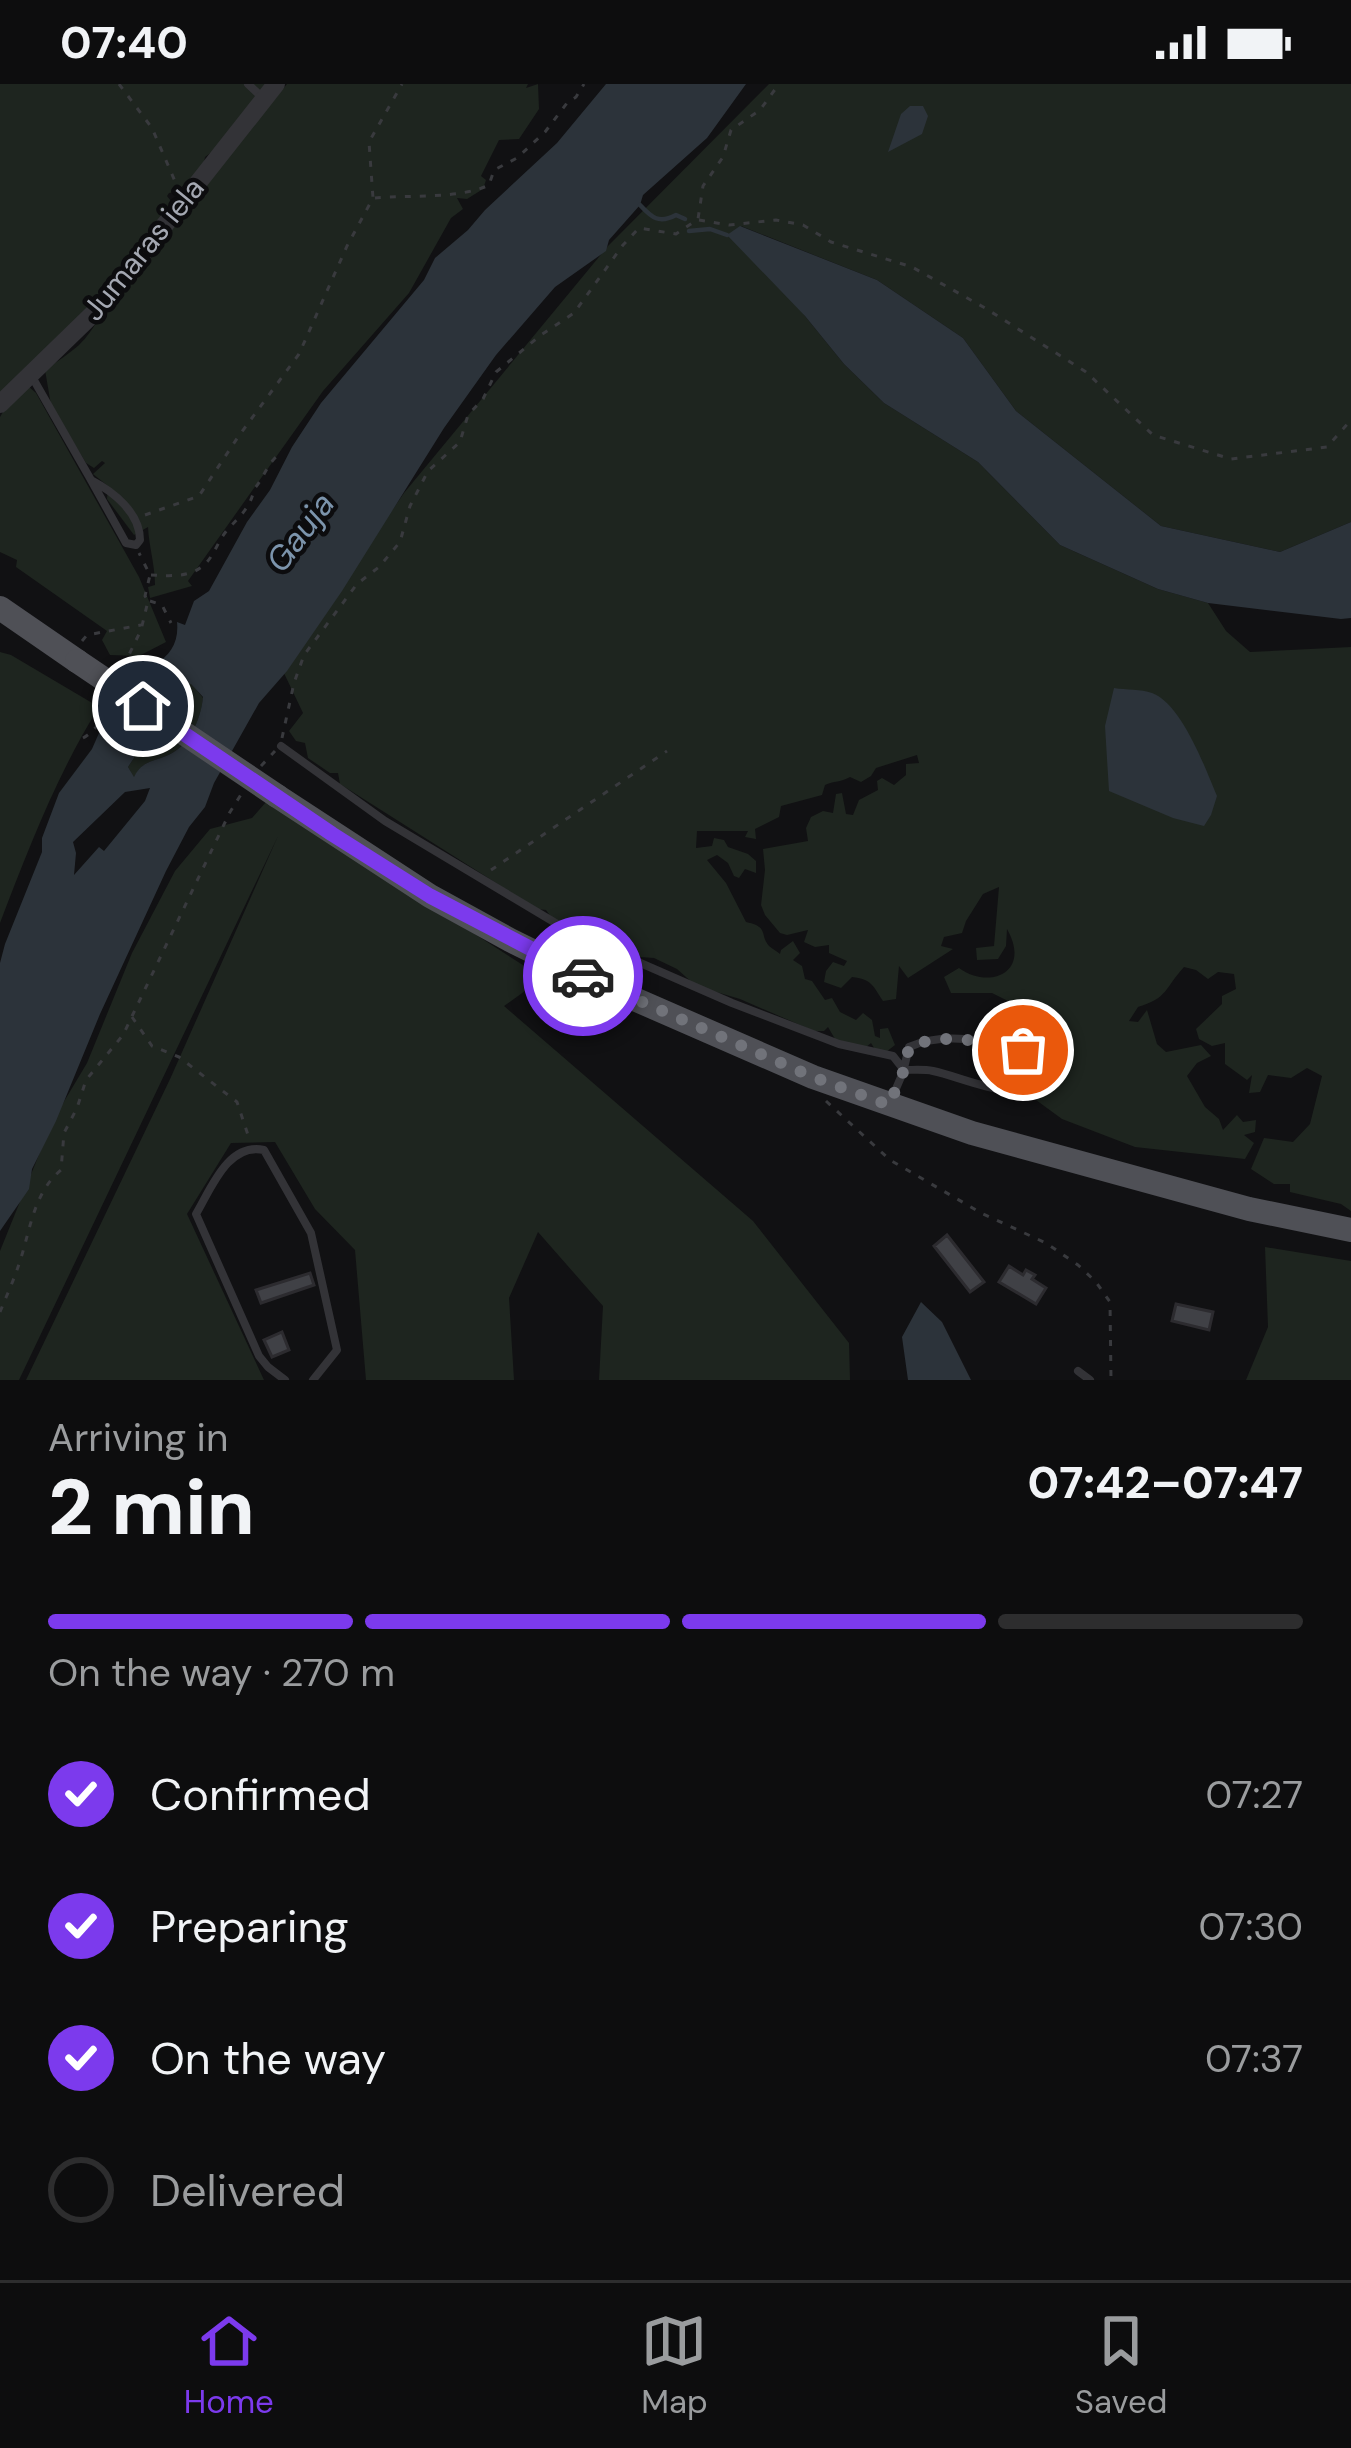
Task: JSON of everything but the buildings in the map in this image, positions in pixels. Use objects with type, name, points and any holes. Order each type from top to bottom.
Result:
[{"type":"main road","points":[[0,608],[77,654],[277,796],[430,896],[593,981],[813,1077],[972,1133],[1203,1196],[1351,1230]]},
{"type":"street","name":"Jumaras iela","points":[[0,404],[100,307],[270,92]]},
{"type":"lane","points":[[248,84],[270,92]]},
{"type":"lane","points":[[30,373],[117,531],[126,543],[136,545],[140,529],[128,508],[91,480]]},
{"type":"lane","points":[[281,746],[385,821],[574,934],[839,1044],[893,1056],[904,1070]]},
{"type":"lane","points":[[889,1105],[909,1047],[926,1040],[1023,1050],[1046,1061],[1046,1082],[1038,1090],[1018,1093],[928,1069],[904,1070]]},
{"type":"lane","points":[[285,1380],[259,1356],[196,1214],[230,1158],[252,1148],[263,1150],[311,1233],[337,1350],[313,1380]]},
{"type":"lane","points":[[1078,1371],[1090,1380]]},
{"type":"path","points":[[119,84],[152,128],[183,202]]},
{"type":"path","points":[[134,519],[199,496],[299,354],[373,198],[369,142],[402,84]]},
{"type":"path","points":[[373,198],[480,190],[488,185],[494,170],[517,158],[545,132],[584,84]]},
{"type":"path","points":[[698,220],[703,186],[723,157],[731,130],[760,110],[778,84]]},
{"type":"path","points":[[258,770],[281,746],[304,655],[357,584],[400,542],[410,506],[428,471],[460,442],[469,415],[496,372],[574,313],[639,228],[676,233],[698,220],[729,225],[776,220],[803,225],[831,242],[912,267],[1086,372],[1153,435],[1231,459],[1327,447],[1351,420]]},
{"type":"path","points":[[149,574],[180,576],[205,566],[225,532],[242,517],[266,466],[277,456]]},
{"type":"path","points":[[77,654],[87,635],[142,625],[149,574],[136,545]]},
{"type":"path","points":[[148,601],[163,605],[171,623]]},
{"type":"path","points":[[480,878],[667,752]]},
{"type":"path","points":[[0,1312],[20,1262],[27,1228],[49,1180],[61,1170],[64,1133],[86,1081],[123,1035],[230,812],[248,784]]},
{"type":"path","points":[[131,1015],[152,1046],[179,1057],[237,1102],[252,1148]]},
{"type":"path","points":[[813,1077],[832,1109],[890,1160],[983,1214],[1046,1243],[1096,1282],[1110,1302],[1111,1380]]},
{"type":"shaded area","points":[[0,84],[271,84],[232,137],[205,157],[201,169],[179,191],[169,193],[174,205],[111,296],[0,396]]},
{"type":"shaded area","points":[[287,84],[528,84],[526,88],[538,84],[539,109],[519,139],[499,140],[481,176],[486,180],[483,189],[467,199],[457,198],[463,209],[451,218],[409,293],[323,391],[188,581],[192,586],[150,598],[148,587],[155,585],[148,527],[134,535],[107,499],[108,486],[93,474],[105,463],[94,468],[86,463],[51,405],[45,370],[79,345],[120,299],[124,285]]},
{"type":"shaded area","points":[[769,84],[1351,84],[1351,522],[1280,552],[1161,526],[1016,411],[963,338],[877,280],[741,226],[844,364],[884,403],[978,462],[1060,545],[1158,589],[1208,603],[1226,631],[1250,652],[1351,647],[1351,1211],[1341,1204],[1290,1192],[1290,1184],[1274,1184],[1251,1169],[1264,1138],[1293,1142],[1310,1124],[1322,1076],[1307,1068],[1291,1078],[1268,1075],[1260,1092],[1249,1093],[1252,1075],[1247,1080],[1225,1064],[1225,1043],[1212,1046],[1199,1039],[1196,1029],[1222,1004],[1222,996],[1236,989],[1234,974],[1218,972],[1208,979],[1184,967],[1160,996],[1138,1007],[1129,1021],[1138,1022],[1147,1010],[1157,1044],[1166,1052],[1201,1045],[1211,1056],[1187,1076],[1223,1130],[1237,1115],[1243,1122],[1256,1120],[1255,1132],[1244,1135],[1254,1143],[1245,1159],[1135,1147],[1062,1119],[1036,1100],[1046,1093],[1056,1064],[1034,1014],[992,993],[951,993],[944,977],[959,968],[994,977],[1011,966],[1013,944],[1007,929],[1006,946],[998,959],[977,960],[976,948],[994,946],[999,887],[983,894],[962,933],[944,937],[941,946],[953,949],[908,978],[899,966],[896,999],[883,1001],[864,979],[852,977],[841,988],[824,982],[833,962],[844,966],[847,961],[829,953],[829,945],[815,947],[804,942],[808,930],[780,933],[765,915],[761,905],[763,849],[808,841],[811,817],[823,811],[833,813],[836,794],[842,793],[846,814],[853,815],[859,800],[878,790],[877,781],[882,778],[894,785],[906,775],[906,764],[919,763],[917,755],[876,768],[861,782],[850,777],[825,785],[822,795],[781,806],[779,817],[755,829],[756,839],[745,837],[748,831],[697,831],[696,848],[712,846],[714,838],[724,840],[728,847],[756,861],[756,873],[745,869],[739,878],[717,855],[707,860],[726,883],[746,922],[761,929],[769,946],[780,954],[793,941],[800,953],[793,960],[825,1000],[832,998],[840,1012],[856,1020],[863,1013],[872,1020],[875,1036],[880,1038],[880,1029],[888,1028],[895,1045],[886,1052],[876,1051],[871,1043],[865,1048],[835,1039],[828,1027],[814,1031],[696,986],[677,969],[654,958],[607,945],[576,921],[569,927],[554,921],[546,910],[537,909],[340,784],[338,773],[308,758],[305,743],[296,741],[289,731],[303,713],[282,669],[404,493],[608,246]]},
{"type":"shaded area","points":[[28,386],[139,577],[166,642],[139,656],[110,655],[102,640],[107,631],[16,567],[17,560],[0,552],[0,417],[11,398]]},
{"type":"shaded area","points":[[0,652],[99,707],[57,786],[0,923]]},
{"type":"shaded area","points":[[191,683],[203,698],[192,732],[181,747],[143,766],[134,778],[128,767],[134,758],[135,739],[158,701],[174,686]]},
{"type":"shaded area","points":[[266,802],[543,978],[504,1006],[753,1221],[849,1343],[850,1380],[599,1380],[603,1306],[538,1232],[509,1298],[514,1380],[366,1380],[355,1250],[315,1209],[275,1142],[231,1143],[187,1214],[264,1380],[26,1380],[171,1077],[278,836],[19,1380],[0,1380],[0,1251],[53,1120],[87,1063],[132,953],[175,871],[210,829],[252,818]]},
{"type":"shaded area","points":[[1265,1247],[1351,1261],[1351,1380],[1246,1380],[1268,1327]]},
{"type":"water","name":"Gauja","points":[[606,84],[746,84],[707,138],[643,195],[606,251],[555,287],[496,355],[444,428],[342,591],[259,703],[166,871],[32,1169],[29,1189],[0,1231],[0,963],[59,793],[99,733],[116,722],[155,673],[154,665],[175,642],[177,622],[185,625],[194,601],[209,591],[321,403],[424,280],[435,258],[557,143]],"holes":[[[191,684],[203,697],[192,732],[181,747],[143,765],[134,777],[128,767],[134,758],[135,739],[158,701],[174,686]],[[150,788],[145,801],[104,851],[99,847],[74,875],[73,842],[125,792]]]},
{"type":"water","points":[[910,106],[923,106],[928,116],[922,134],[888,152],[901,114]]},
{"type":"water","points":[[740,226],[877,280],[963,338],[1016,411],[1161,526],[1280,552],[1351,522],[1351,618],[1208,603],[1158,589],[1060,545],[978,462],[884,403],[844,364],[727,235]]},
{"type":"water","points":[[1114,688],[1152,693],[1183,723],[1217,796],[1204,826],[1109,791],[1105,726]]},
{"type":"water","points":[[921,1302],[942,1322],[971,1380],[908,1380],[902,1337]]},
{"type":"waterway","points":[[640,205],[656,218],[676,215],[685,219]]},
{"type":"waterway","points":[[689,231],[710,229],[727,235]]},
{"type":"way so far","points":[[583,976],[813,1077],[889,1105],[909,1047],[926,1040],[1023,1050]]},
{"type":"route","points":[[143,706],[430,896],[583,976]]}]
